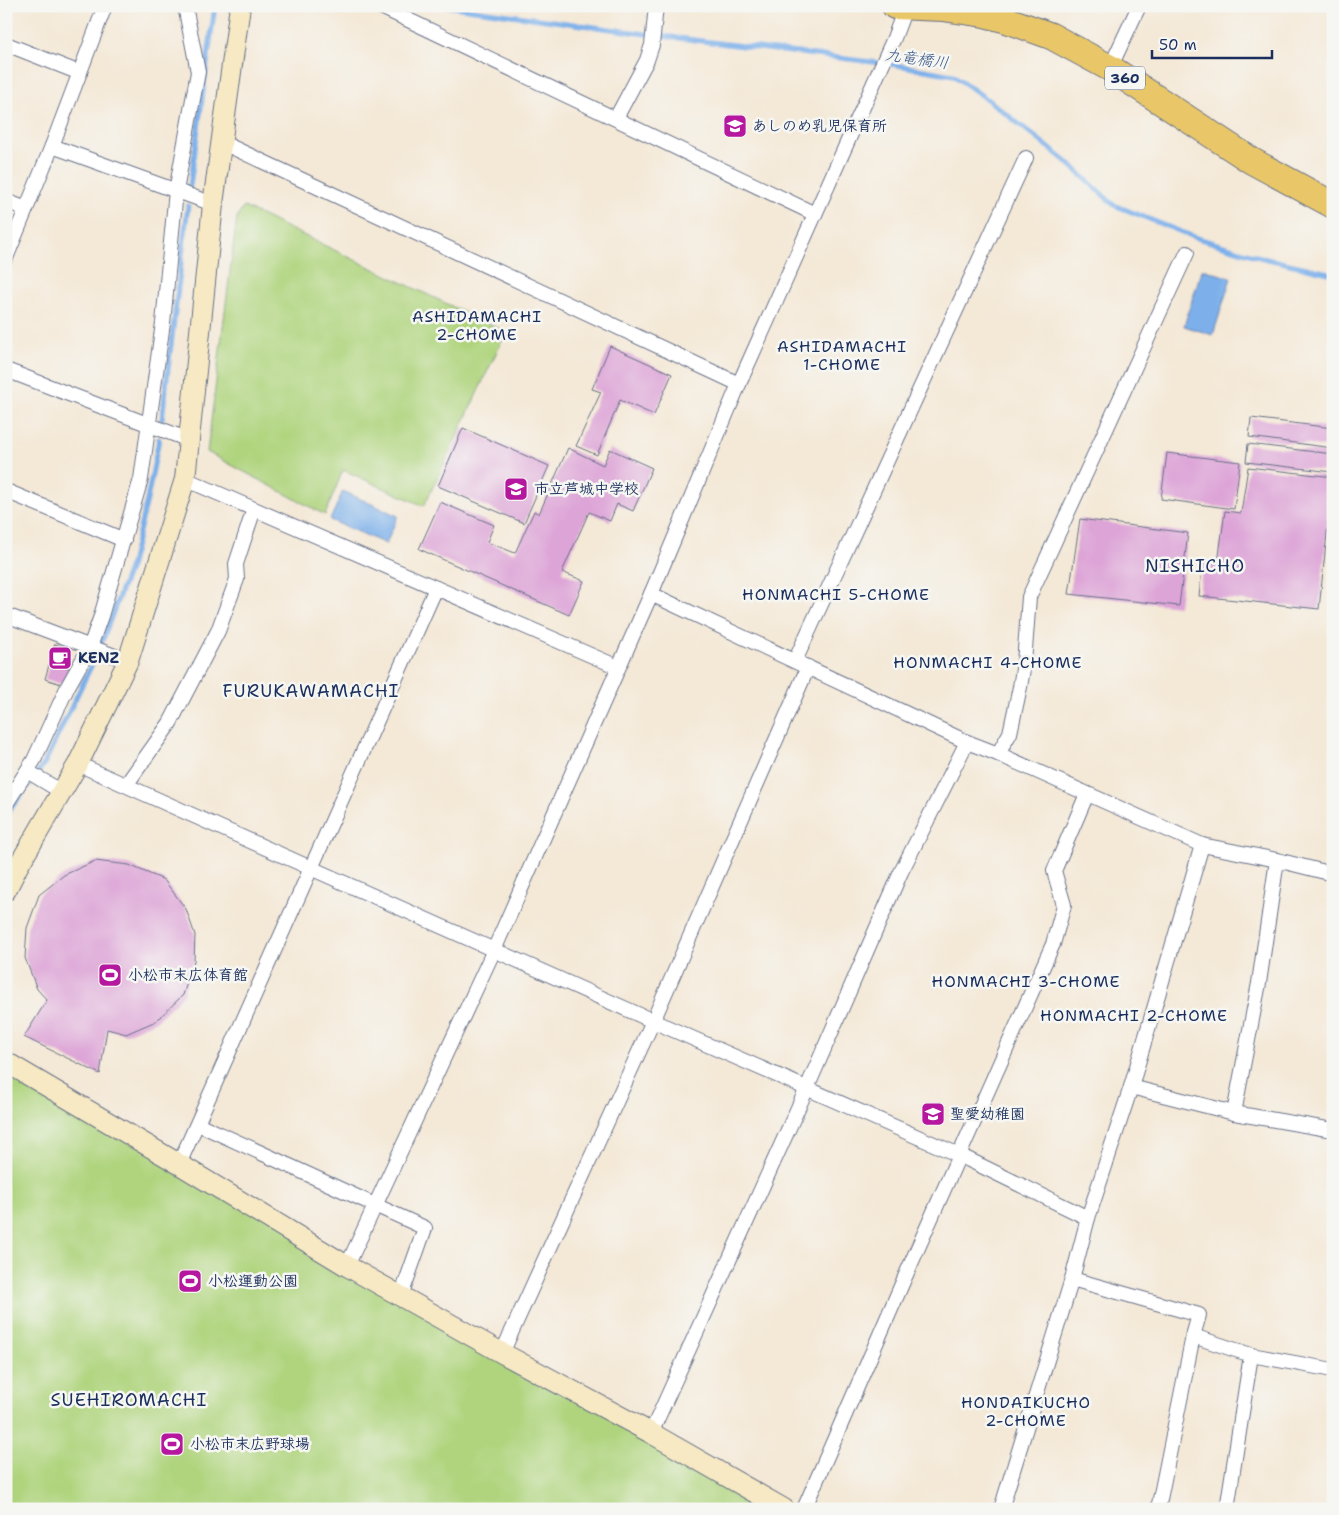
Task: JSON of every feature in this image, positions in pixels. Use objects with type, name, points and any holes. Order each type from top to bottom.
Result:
[{"type":"highway","name":"360","points":[[902,6],[943,8],[984,14],[1008,20],[1051,36],[1110,68],[1252,161],[1333,205]]},
{"type":"street","points":[[6,258],[52,146],[105,6]]},
{"type":"street","points":[[6,804],[28,772],[68,686],[90,647],[101,616],[141,479],[163,324],[176,191],[198,72],[185,6]]},
{"type":"street","points":[[6,890],[12,866],[62,792],[78,764],[128,661],[185,479],[213,204],[240,6]]},
{"type":"street","points":[[379,6],[815,214]]},
{"type":"street","points":[[616,118],[647,60],[652,45],[656,6]]},
{"type":"street","points":[[347,1266],[494,950],[651,594],[738,384],[888,52],[902,6]]},
{"type":"street","points":[[1110,68],[1140,6]]},
{"type":"street","points":[[6,44],[80,73]]},
{"type":"street","points":[[221,142],[738,384]]},
{"type":"street","points":[[52,146],[213,204]]},
{"type":"street","points":[[502,1353],[653,1021],[802,664],[1026,158]]},
{"type":"street","points":[[6,201],[26,209]]},
{"type":"street","points":[[998,754],[1010,733],[1020,687],[1024,663],[1029,597],[1187,253]]},
{"type":"street","points":[[6,370],[189,440]]},
{"type":"street","points":[[185,479],[618,667]]},
{"type":"street","points":[[6,490],[124,540]]},
{"type":"street","points":[[126,785],[170,724],[218,631],[237,579],[236,564],[254,509]]},
{"type":"street","points":[[179,1164],[436,588]]},
{"type":"street","points":[[651,594],[967,742],[1202,845],[1277,860],[1333,874]]},
{"type":"street","points":[[6,615],[128,661]]},
{"type":"street","points":[[651,1433],[807,1088],[901,872],[967,742]]},
{"type":"street","points":[[78,764],[653,1021],[959,1155],[1088,1218]]},
{"type":"street","points":[[28,772],[62,792]]},
{"type":"street","points":[[804,1509],[1053,944],[1064,905],[1054,871],[1087,794]]},
{"type":"street","points":[[1002,1509],[1030,1410],[1072,1279],[1088,1218],[1131,1087],[1202,845]]},
{"type":"street","points":[[1234,1113],[1259,983],[1277,860]]},
{"type":"street","points":[[6,1062],[347,1266],[502,1353],[651,1433],[784,1509]]},
{"type":"street","points":[[1131,1087],[1234,1113],[1333,1130]]},
{"type":"street","points":[[198,1124],[425,1228],[401,1296]]},
{"type":"street","points":[[1072,1279],[1199,1315],[1193,1336],[1158,1509]]},
{"type":"street","points":[[1193,1336],[1251,1355],[1333,1370]]},
{"type":"street","points":[[1227,1509],[1251,1355]]},
{"type":"green space","points":[[244,207],[506,332],[424,506],[343,470],[325,515],[207,452],[237,217]]},
{"type":"green space","name":"小松運動公園","points":[[6,1067],[784,1509],[6,1509]]},
{"type":"water","points":[[1202,269],[1231,278],[1213,335],[1184,326]]},
{"type":"water","points":[[343,491],[398,516],[386,544],[330,520]]},
{"type":"building","points":[[610,346],[672,374],[654,415],[620,400],[597,455],[576,446],[601,392],[592,389]]},
{"type":"building","points":[[1251,418],[1333,428],[1333,448],[1249,437]]},
{"type":"building","points":[[463,428],[549,466],[524,523],[438,486]]},
{"type":"building","points":[[1248,444],[1333,454],[1333,472],[1246,462]]},
{"type":"building","points":[[568,448],[603,465],[610,449],[652,468],[633,511],[617,504],[610,521],[589,512],[562,572],[584,581],[569,615],[419,549],[440,502],[494,525],[487,542],[515,553],[534,511],[539,514]]},
{"type":"building","points":[[1167,453],[1240,462],[1234,509],[1161,499]]},
{"type":"building","points":[[1248,467],[1333,477],[1319,609],[1199,596],[1203,561],[1218,563],[1225,511],[1241,513]]},
{"type":"building","points":[[1080,519],[1188,533],[1179,606],[1069,594]]},
{"type":"building","name":"KENZ","points":[[55,644],[71,649],[66,667],[73,670],[68,686],[45,679]]},
{"type":"building","name":"小松市末広体育館","points":[[95,861],[129,865],[164,880],[186,909],[195,935],[194,961],[183,995],[156,1021],[126,1034],[107,1029],[100,1074],[24,1037],[47,1000],[37,989],[25,958],[27,928],[39,895],[64,875]]},
{"type":"waterway","points":[[190,186],[215,6]]},
{"type":"waterway","name":"九竜橋川","points":[[446,6],[646,34],[896,65],[953,75],[991,102],[1067,162],[1114,205],[1194,237],[1263,258],[1333,274]]},
{"type":"waterway","points":[[162,419],[188,206]]},
{"type":"waterway","points":[[101,644],[131,564],[147,500],[159,439]]},
{"type":"waterway","points":[[6,815],[44,764],[95,658]]},
{"type":"place","name":"あしのめ乳児保育所","points":[[735,126]]},
{"type":"place","name":"市立芦城中学校","points":[[516,489]]},
{"type":"place","name":"KENZ","points":[[60,658]]},
{"type":"place","name":"小松市末広体育館","points":[[110,975]]},
{"type":"place","name":"聖愛幼稚園","points":[[933,1114]]},
{"type":"place","name":"小松運動公園","points":[[190,1281]]},
{"type":"place","name":"小松市末広野球場","points":[[172,1444]]},
{"type":"district","name":"ASHIDAMACHI 2-CHOME","points":[[477,325]]},
{"type":"district","name":"ASHIDAMACHI 1-CHOME","points":[[842,355]]},
{"type":"district","name":"NISHICHO","points":[[1195,566]]},
{"type":"district","name":"HONMACHI 5-CHOME","points":[[836,594]]},
{"type":"district","name":"HONMACHI 4-CHOME","points":[[988,662]]},
{"type":"district","name":"FURUKAWAMACHI","points":[[311,691]]},
{"type":"district","name":"HONMACHI 3-CHOME","points":[[1026,981]]},
{"type":"district","name":"HONMACHI 2-CHOME","points":[[1134,1015]]},
{"type":"district","name":"SUEHIROMACHI","points":[[129,1400]]},
{"type":"district","name":"HONDAIKUCHO 2-CHOME","points":[[1026,1411]]}]
